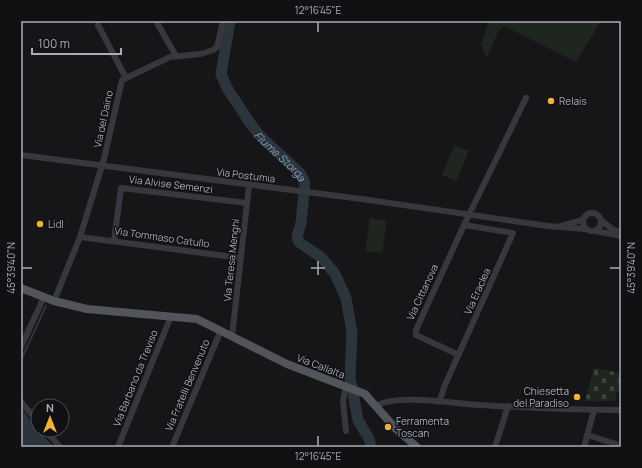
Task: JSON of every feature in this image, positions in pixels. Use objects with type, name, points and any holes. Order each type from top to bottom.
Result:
[{"type":"main road","name":"Via Callalta","points":[[21,288],[54,301],[100,310],[197,319],[287,364],[361,392],[369,397],[396,429],[417,447]]},
{"type":"street","points":[[156,21],[176,56]]},
{"type":"street","points":[[98,25],[123,82],[176,56],[201,54],[213,50],[217,46],[223,21]]},
{"type":"street","name":"Via del Daino","points":[[54,301],[80,237],[104,159],[123,82]]},
{"type":"street","points":[[469,215],[526,98]]},
{"type":"street","name":"Via Postumia","points":[[21,155],[621,235]]},
{"type":"street","name":"Via Teresa Menghi","points":[[232,336],[249,186]]},
{"type":"street","name":"Via Alvise Semenzi","points":[[114,241],[121,188],[247,203]]},
{"type":"street","name":"Via Postumia","points":[[557,227],[582,220],[590,213],[595,214],[621,235]]},
{"type":"street","name":"Via Cittanova","points":[[459,355],[416,335],[416,332],[469,215]]},
{"type":"street","points":[[582,220],[584,229]]},
{"type":"street","points":[[596,231],[600,226],[601,220]]},
{"type":"street","name":"Via Eraclea","points":[[439,402],[445,385],[513,233],[464,225]]},
{"type":"street","name":"Via Tommaso Catullo","points":[[80,237],[241,258]]},
{"type":"street","points":[[21,347],[44,297]]},
{"type":"street","name":"Via Barbano da Treviso","points":[[118,447],[171,316]]},
{"type":"street","name":"Via Fratelli Benvenuto","points":[[172,447],[221,330]]},
{"type":"street","points":[[346,431],[343,401],[347,387]]},
{"type":"street","points":[[376,406],[389,401],[621,410]]},
{"type":"street","points":[[21,402],[30,413]]},
{"type":"street","points":[[495,447],[508,406]]},
{"type":"street","points":[[584,447],[594,410]]},
{"type":"street","points":[[587,435],[616,444]]},
{"type":"street","points":[[52,438],[60,447]]},
{"type":"green space","points":[[489,21],[601,21],[576,62],[504,26],[498,32],[487,57],[481,45]]},
{"type":"green space","points":[[454,145],[469,151],[456,181],[442,175]]},
{"type":"green space","points":[[370,218],[387,221],[382,253],[365,251]]},
{"type":"green space","points":[[594,368],[620,373],[621,392],[617,392],[615,401],[585,401]]},
{"type":"shaded area","points":[[21,408],[30,420],[30,438],[46,438],[54,447],[23,447],[21,445]]},
{"type":"waterway","name":"Fiume Storga","points":[[230,21],[221,74],[227,88],[260,136],[300,173],[305,183],[301,223],[297,237],[299,242],[322,258],[335,274],[346,298],[352,332],[350,377],[358,420],[369,439],[371,447]]},
{"type":"waterway","points":[[21,360],[46,306]]},
{"type":"place","name":"Relais","points":[[551,101]]},
{"type":"place","name":"Lidl","points":[[40,224]]},
{"type":"place","name":"Chiesetta del Paradiso","points":[[577,397]]},
{"type":"place","name":"Ferramenta Toscan","points":[[388,427]]}]
